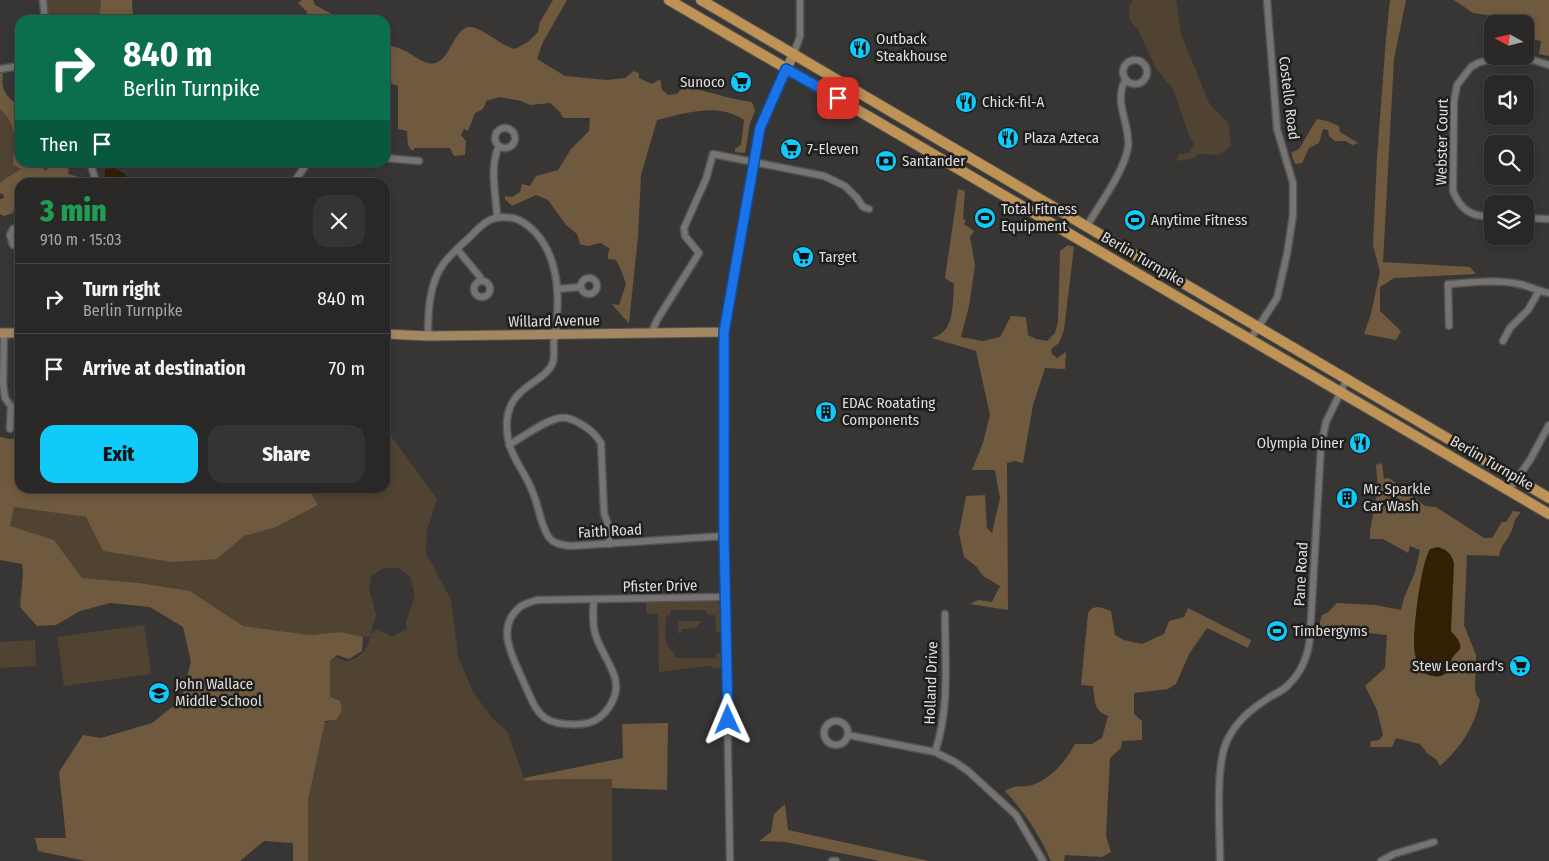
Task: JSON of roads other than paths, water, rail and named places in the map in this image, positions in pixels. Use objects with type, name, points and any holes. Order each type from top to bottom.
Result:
[{"type":"highway","name":"Berlin Turnpike","points":[[669,0],[1252,338],[1340,392],[1549,514]]},
{"type":"highway","name":"Berlin Turnpike","points":[[701,0],[1549,498]]},
{"type":"highway","points":[[959,168],[966,155]]},
{"type":"highway","points":[[1132,270],[1138,256]]},
{"type":"main road","points":[[724,332],[760,128],[794,54]]},
{"type":"main road","name":"Willard Avenue","points":[[390,334],[428,336],[724,332]]},
{"type":"main road","points":[[2,333],[15,333]]},
{"type":"street","points":[[43,0],[44,15]]},
{"type":"street","points":[[794,54],[800,36],[800,0]]},
{"type":"street","name":"Costello Road","points":[[1252,338],[1277,298],[1293,215],[1293,183],[1277,129],[1267,0]]},
{"type":"street","name":"Webster Court","points":[[1484,216],[1464,210],[1457,201],[1453,191],[1454,101],[1457,85],[1471,67],[1491,59],[1532,60],[1549,65]]},
{"type":"street","points":[[0,69],[15,67]]},
{"type":"street","points":[[1087,226],[1124,162],[1128,147],[1128,136],[1121,106],[1121,92],[1126,79]]},
{"type":"street","points":[[428,336],[428,315],[431,297],[436,280],[444,264],[483,224],[497,216],[494,167],[496,153],[500,146]]},
{"type":"street","points":[[651,334],[657,320],[699,253],[685,236],[684,228],[706,179],[713,154],[830,178],[845,186],[863,207],[868,209]]},
{"type":"street","points":[[390,158],[419,161]]},
{"type":"street","points":[[297,178],[304,167]]},
{"type":"street","name":"Faith Road","points":[[497,216],[516,219],[529,226],[540,238],[555,271],[558,290],[557,327],[552,363],[550,368],[521,391],[510,406],[507,419],[509,445],[513,457],[533,491],[543,525],[549,537],[559,544],[571,546],[724,536]]},
{"type":"street","points":[[1534,218],[1549,219]]},
{"type":"street","points":[[15,228],[10,235],[11,242],[15,244]]},
{"type":"street","points":[[457,249],[481,280]]},
{"type":"street","points":[[1449,326],[1448,284],[1500,282],[1519,284],[1549,293]]},
{"type":"street","points":[[558,290],[581,288]]},
{"type":"street","points":[[1503,340],[1510,328],[1528,310],[1538,291]]},
{"type":"street","points":[[724,332],[724,536],[730,861]]},
{"type":"street","points":[[2,333],[2,374],[5,398],[11,406],[10,429]]},
{"type":"street","name":"Pane Road","points":[[1220,861],[1221,760],[1226,744],[1232,730],[1245,714],[1290,684],[1301,667],[1308,651],[1321,446],[1326,422],[1347,379]]},
{"type":"street","points":[[509,445],[551,420],[562,417],[574,420],[588,427],[596,434],[601,443],[604,513],[609,527],[609,544]]},
{"type":"street","points":[[1508,490],[1518,480],[1549,425]]},
{"type":"street","name":"Pfister Drive","points":[[594,599],[593,619],[595,635],[612,672],[617,688],[611,706],[598,719],[579,724],[557,724],[544,718],[535,707],[508,646],[506,631],[512,615],[521,606],[537,600],[594,599],[726,597]]},
{"type":"street","name":"Holland Drive","points":[[935,752],[942,734],[945,713],[945,614]]},
{"type":"street","points":[[848,735],[935,752],[955,762],[968,771],[1016,815],[1043,861]]},
{"type":"street","points":[[1381,861],[1394,854],[1434,842]]},
{"type":"place","name":"Outback Steakhouse","points":[[860,48]]},
{"type":"place","name":"Sunoco","points":[[741,82]]},
{"type":"place","name":"Chick-fil-A","points":[[966,102]]},
{"type":"place","name":"Plaza Azteca","points":[[1008,138]]},
{"type":"place","name":"7-Eleven","points":[[791,149]]},
{"type":"place","name":"Santander","points":[[886,161]]},
{"type":"place","name":"Total Fitness Equipment","points":[[985,218]]},
{"type":"place","name":"Anytime Fitness","points":[[1135,220]]},
{"type":"place","name":"Target","points":[[803,257]]},
{"type":"place","name":"EDAC Roatating Components","points":[[826,412]]},
{"type":"place","name":"Olympia Diner","points":[[1360,443]]},
{"type":"place","name":"Mr. Sparkle Car Wash","points":[[1347,498]]},
{"type":"place","name":"Timbergyms","points":[[1277,631]]},
{"type":"place","name":"Stew Leonard's","points":[[1520,666]]},
{"type":"place","name":"John Wallace Middle School","points":[[159,693]]}]
